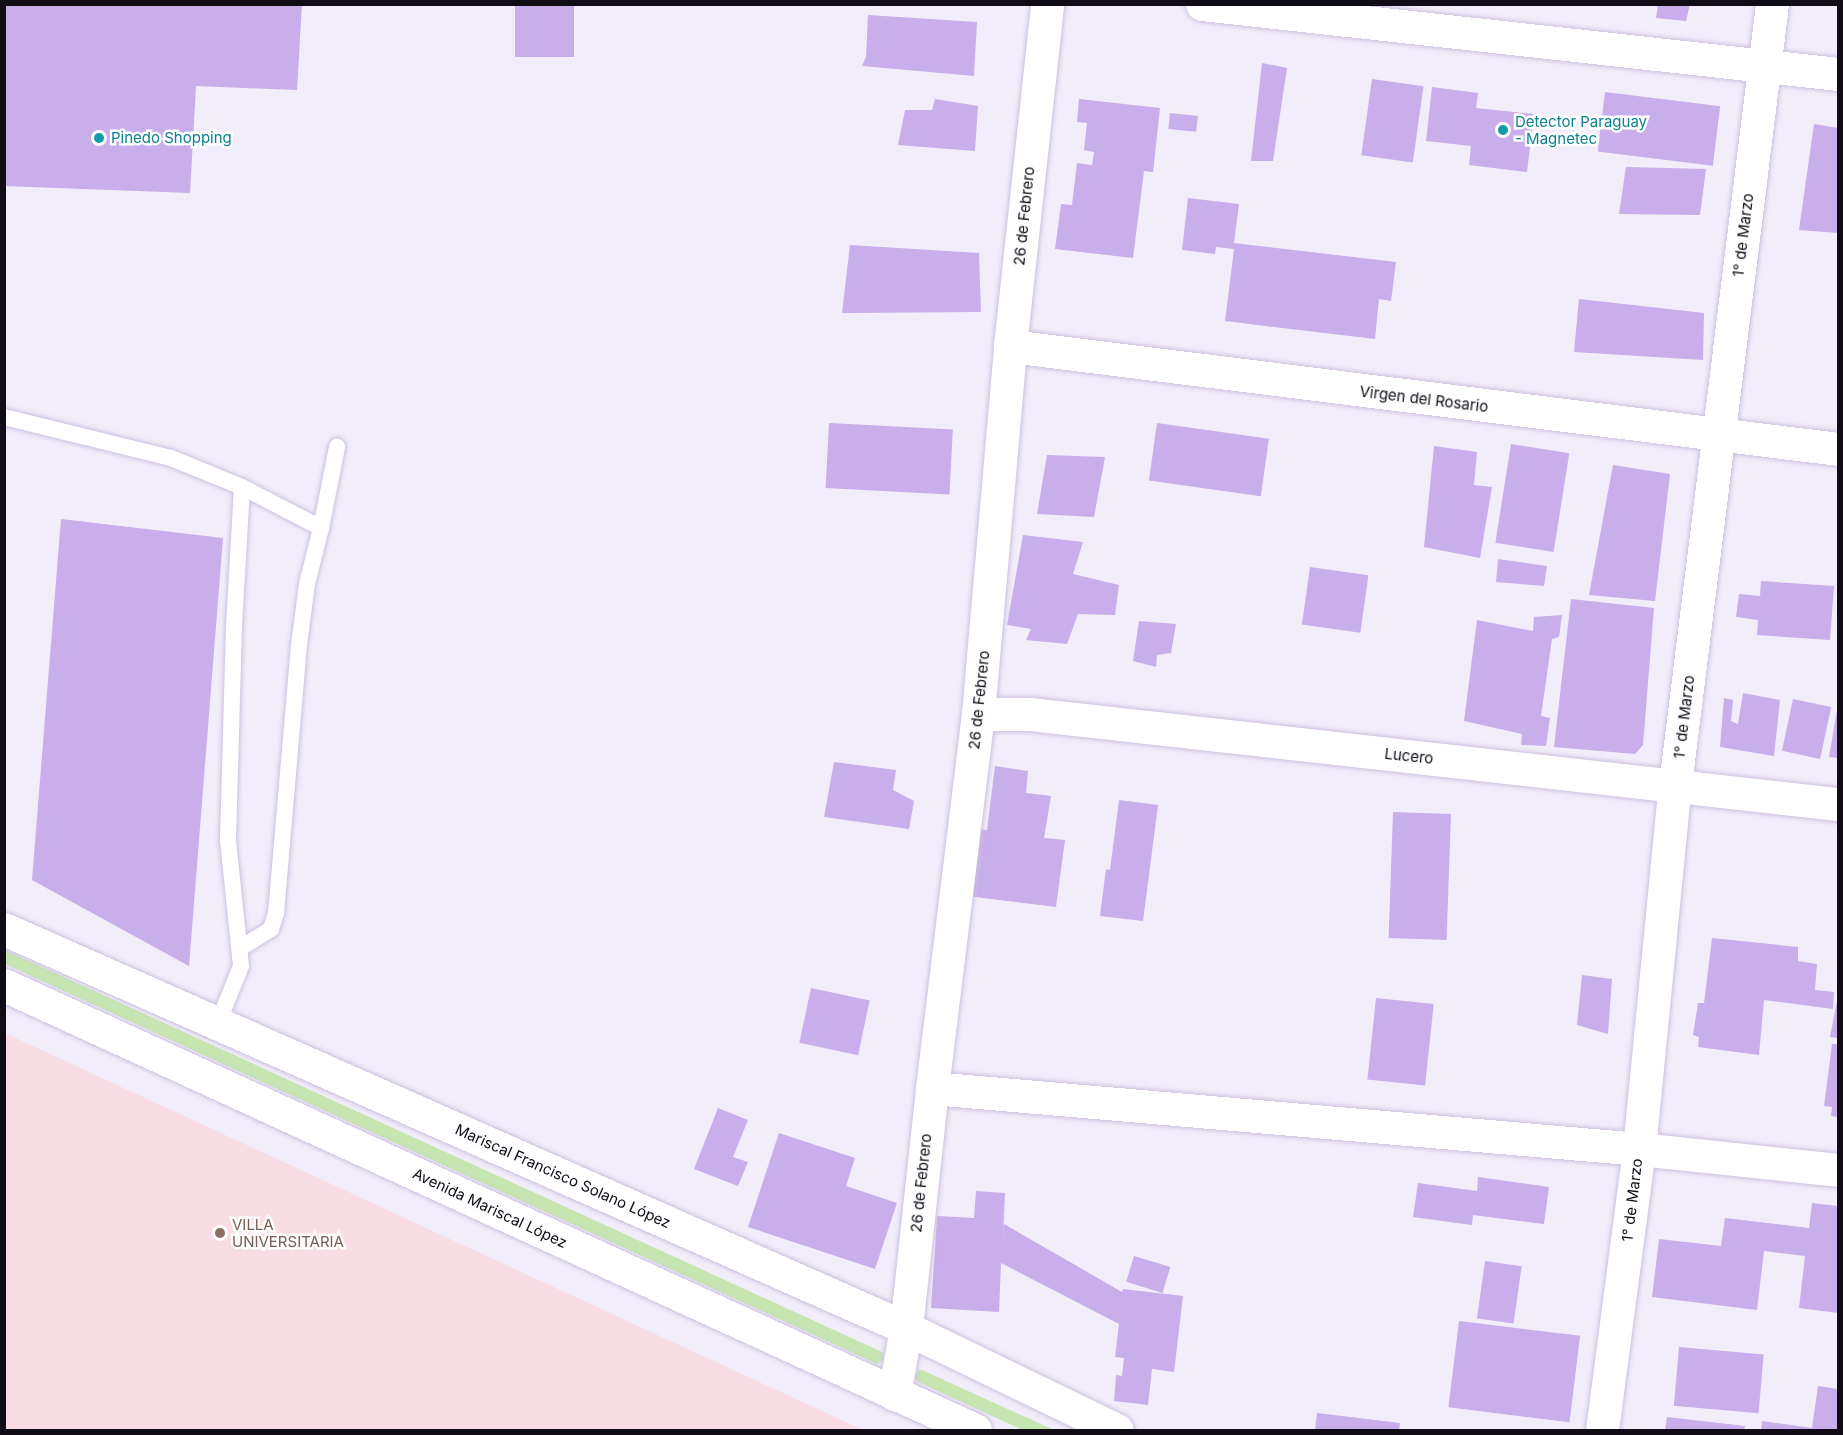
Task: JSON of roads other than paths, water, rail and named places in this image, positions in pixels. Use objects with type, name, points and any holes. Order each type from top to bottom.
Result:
[{"type":"main road","name":"26 de Febrero","points":[[894,1394],[906,1328],[932,1088],[978,714],[1010,346],[1047,4]]},
{"type":"main road","points":[[1202,4],[1407,15],[1765,66],[1839,74]]},
{"type":"main road","name":"1° de Marzo","points":[[1602,1431],[1638,1149],[1675,785],[1772,4]]},
{"type":"main road","name":"Virgen del Rosario","points":[[1010,346],[1718,436],[1839,449]]},
{"type":"main road","name":"Lucero","points":[[978,714],[1030,714],[1839,804]]},
{"type":"main road","name":"Mariscal Francisco Solano López","points":[[4,929],[906,1328],[1117,1431]]},
{"type":"main road","name":"Avenida Mariscal López","points":[[4,985],[975,1431]]},
{"type":"main road","points":[[932,1088],[1638,1149],[1839,1170]]},
{"type":"lane","points":[[4,417],[171,458],[242,487],[321,528]]},
{"type":"lane","points":[[241,948],[271,929],[276,912],[299,645],[307,584],[337,447]]},
{"type":"lane","points":[[218,1023],[241,966],[241,948],[228,842],[234,626],[242,487]]},
{"type":"place","name":"Detector Paraguay - Magnetec","points":[[1503,130]]},
{"type":"place","name":"Pinedo Shopping","points":[[99,138]]},
{"type":"place","name":"VILLA UNIVERSITARIA","points":[[220,1233]]}]
